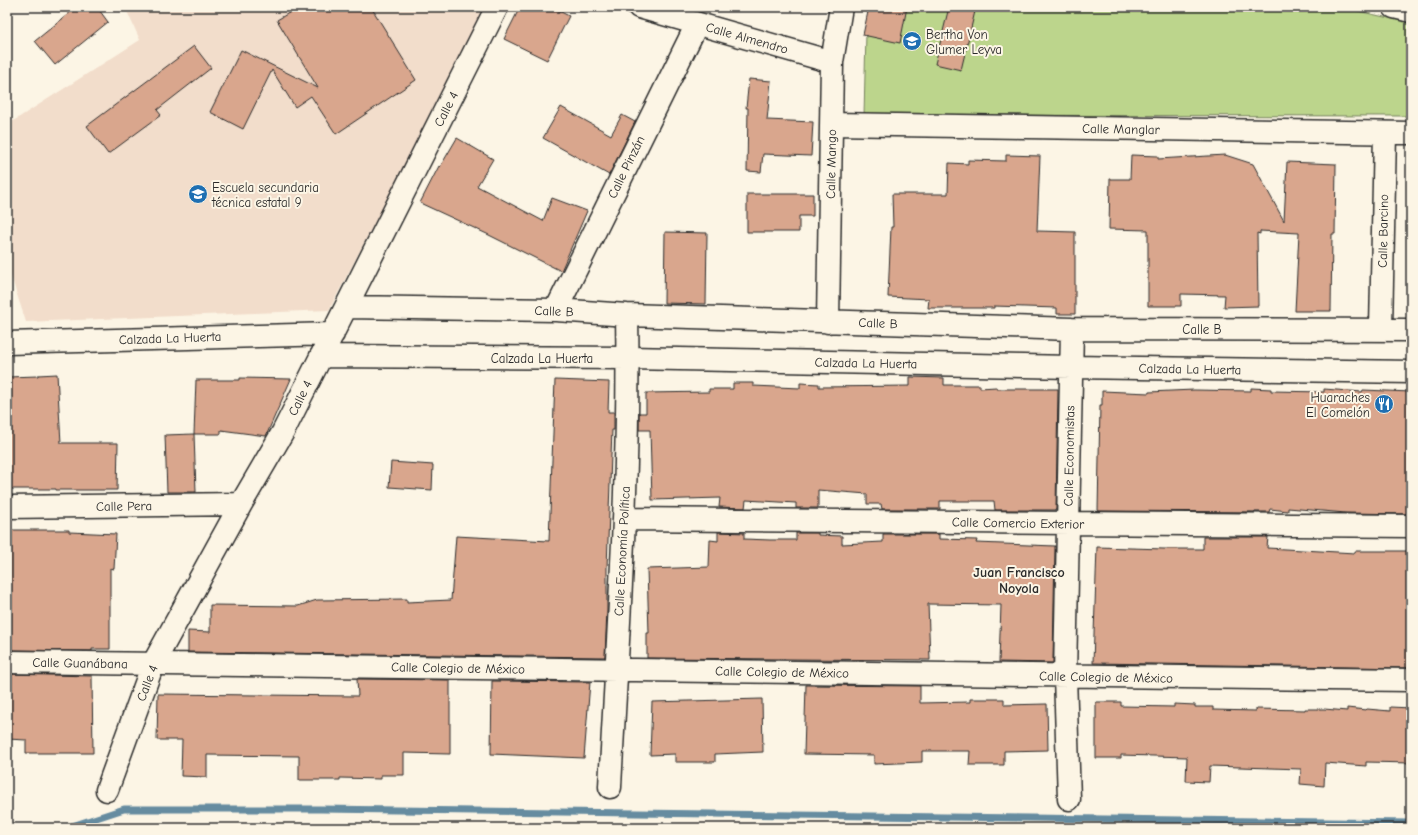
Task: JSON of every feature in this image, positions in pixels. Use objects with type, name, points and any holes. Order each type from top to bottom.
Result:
[{"type":"street","name":"Calle 4","points":[[107,790],[153,664],[241,504],[284,432],[497,7]]},
{"type":"street","name":"Calle Almendro","points":[[639,7],[832,62]]},
{"type":"street","name":"Calle Mango","points":[[828,322],[832,62],[841,7]]},
{"type":"street","points":[[1394,7],[1411,11]]},
{"type":"street","name":"Calle Pinzán","points":[[556,310],[697,24]]},
{"type":"street","name":"Calle Manglar","points":[[832,124],[1411,133]]},
{"type":"street","name":"Calle Barcino","points":[[1381,329],[1385,133]]},
{"type":"street","name":"Calle B","points":[[346,307],[556,310],[627,315],[1072,329],[1411,330]]},
{"type":"street","name":"Calle Economía Política","points":[[610,787],[624,519],[628,358],[627,315]]},
{"type":"street","name":"Calle Economistas","points":[[1069,799],[1065,676],[1072,329]]},
{"type":"street","name":"Calzada La Huerta","points":[[7,342],[332,334]]},
{"type":"street","name":"Calzada La Huerta","points":[[321,356],[628,358],[1411,372]]},
{"type":"street","name":"Calle Pera","points":[[7,507],[241,504]]},
{"type":"street","name":"Calle Comercio Exterior","points":[[624,519],[1411,526]]},
{"type":"street","name":"Calle Guanábana","points":[[7,662],[153,664]]},
{"type":"street","name":"Calle Colegio de México","points":[[153,664],[1411,680]]},
{"type":"shaded area","name":"Escuela secundaria técnica estatal 9","points":[[125,7],[488,7],[329,310],[26,322],[7,264],[7,125],[140,40]]},
{"type":"green space","points":[[875,7],[1340,7],[1411,23],[1411,116],[864,115],[866,33]]},
{"type":"building","points":[[77,7],[97,7],[108,22],[55,65],[35,41]]},
{"type":"building","points":[[299,7],[371,7],[416,80],[336,134],[311,96],[295,107],[272,70],[243,129],[210,112],[241,50],[318,88],[277,20]]},
{"type":"building","points":[[520,7],[551,7],[569,16],[547,60],[504,39]]},
{"type":"building","points":[[869,7],[907,7],[900,43],[863,35]]},
{"type":"building","points":[[949,7],[976,7],[961,70],[935,64]]},
{"type":"building","points":[[194,46],[211,68],[157,110],[161,115],[108,154],[87,126]]},
{"type":"building","points":[[749,79],[771,81],[767,120],[813,122],[811,156],[763,154],[761,172],[747,171],[748,108],[746,108]]},
{"type":"building","points":[[561,107],[611,135],[622,115],[635,122],[609,175],[543,138]]},
{"type":"building","points":[[457,138],[493,159],[477,186],[543,221],[552,198],[587,211],[561,271],[420,203],[439,166],[440,167]]},
{"type":"building","points":[[1006,155],[1040,156],[1037,231],[1075,232],[1075,314],[1057,314],[1057,308],[994,306],[994,308],[928,308],[929,299],[888,297],[891,227],[893,227],[892,194],[948,194],[949,163],[968,164],[968,160],[1006,161]]},
{"type":"building","points":[[1131,155],[1158,156],[1158,159],[1225,155],[1253,164],[1284,221],[1287,162],[1336,164],[1335,234],[1332,234],[1331,311],[1295,311],[1299,233],[1260,231],[1260,234],[1257,233],[1258,306],[1224,307],[1225,295],[1181,294],[1181,306],[1148,306],[1148,230],[1109,229],[1110,179],[1130,179]]},
{"type":"building","points":[[747,194],[813,194],[813,216],[799,216],[799,232],[747,232]]},
{"type":"building","points":[[665,232],[707,233],[706,304],[664,303]]},
{"type":"building","points":[[57,374],[61,443],[118,443],[117,490],[7,489],[7,377]]},
{"type":"building","points":[[910,377],[944,378],[944,385],[980,385],[980,388],[996,387],[996,389],[1058,389],[1056,510],[995,510],[994,501],[940,501],[940,509],[882,509],[881,504],[867,504],[867,494],[818,490],[818,508],[796,508],[796,503],[746,500],[745,508],[719,507],[720,498],[652,500],[650,430],[639,430],[639,413],[646,413],[646,393],[709,392],[709,389],[733,389],[733,383],[753,383],[753,386],[800,388],[800,383],[819,384],[819,387],[910,386]]},
{"type":"building","points":[[240,378],[291,379],[266,436],[221,430],[221,434],[194,434],[196,380],[240,380]]},
{"type":"building","points":[[555,380],[609,382],[608,412],[614,412],[614,430],[612,430],[611,455],[605,657],[188,652],[188,631],[210,632],[210,605],[298,606],[317,600],[407,599],[407,602],[451,600],[456,536],[549,541]]},
{"type":"building","points":[[1251,388],[1271,389],[1271,391],[1324,392],[1324,389],[1362,392],[1363,390],[1411,392],[1411,514],[1346,513],[1288,508],[1288,511],[1270,509],[1269,512],[1098,511],[1100,405],[1102,405],[1102,391],[1149,393],[1194,390],[1251,391]]},
{"type":"building","points":[[194,434],[196,492],[167,492],[165,435]]},
{"type":"building","points":[[391,462],[433,465],[432,490],[389,487]]},
{"type":"building","points":[[7,530],[69,530],[69,532],[116,534],[114,569],[110,568],[110,649],[92,649],[92,651],[7,650]]},
{"type":"building","points":[[718,532],[744,533],[744,539],[770,540],[796,540],[796,533],[818,533],[818,535],[842,536],[842,544],[883,542],[883,534],[939,534],[939,539],[977,540],[976,543],[1055,546],[1053,663],[999,662],[1001,605],[928,604],[930,660],[647,658],[647,633],[649,633],[647,569],[709,567],[710,540],[718,541]]},
{"type":"building","points":[[1203,537],[1268,537],[1267,548],[1355,553],[1355,551],[1411,551],[1411,668],[1093,663],[1097,547],[1203,549]]},
{"type":"building","points":[[7,674],[92,676],[93,753],[26,753],[26,740],[7,739]]},
{"type":"building","points":[[357,679],[450,680],[450,754],[404,753],[404,775],[381,775],[381,779],[340,778],[340,780],[299,780],[299,756],[207,755],[207,777],[181,776],[182,740],[157,740],[158,694],[358,696]]},
{"type":"building","points":[[492,681],[590,682],[584,758],[491,754]]},
{"type":"building","points":[[806,685],[920,686],[920,703],[970,702],[970,699],[1004,699],[1004,705],[1047,704],[1048,750],[1004,751],[1004,765],[969,765],[970,751],[922,751],[922,762],[874,764],[874,755],[804,754]]},
{"type":"building","points":[[762,699],[763,752],[715,754],[715,762],[675,762],[675,754],[650,755],[652,702]]},
{"type":"building","points":[[1096,702],[1121,702],[1121,706],[1174,707],[1174,704],[1195,705],[1195,707],[1213,707],[1213,710],[1256,711],[1256,709],[1324,709],[1347,711],[1347,708],[1390,711],[1390,707],[1411,708],[1411,763],[1366,762],[1366,766],[1325,763],[1324,786],[1300,784],[1301,769],[1210,766],[1209,782],[1186,781],[1187,757],[1121,755],[1121,758],[1096,758]]},
{"type":"waterway","points":[[66,828],[124,809],[320,809],[1411,823]]},
{"type":"place","name":"Bertha Von Glumer Leyva","points":[[912,41]]},
{"type":"place","name":"Escuela secundaria técnica estatal 9","points":[[198,194]]},
{"type":"place","name":"Huaraches El Comelón","points":[[1384,404]]},
{"type":"district","name":"Juan Francisco Noyola","points":[[1019,580]]}]
